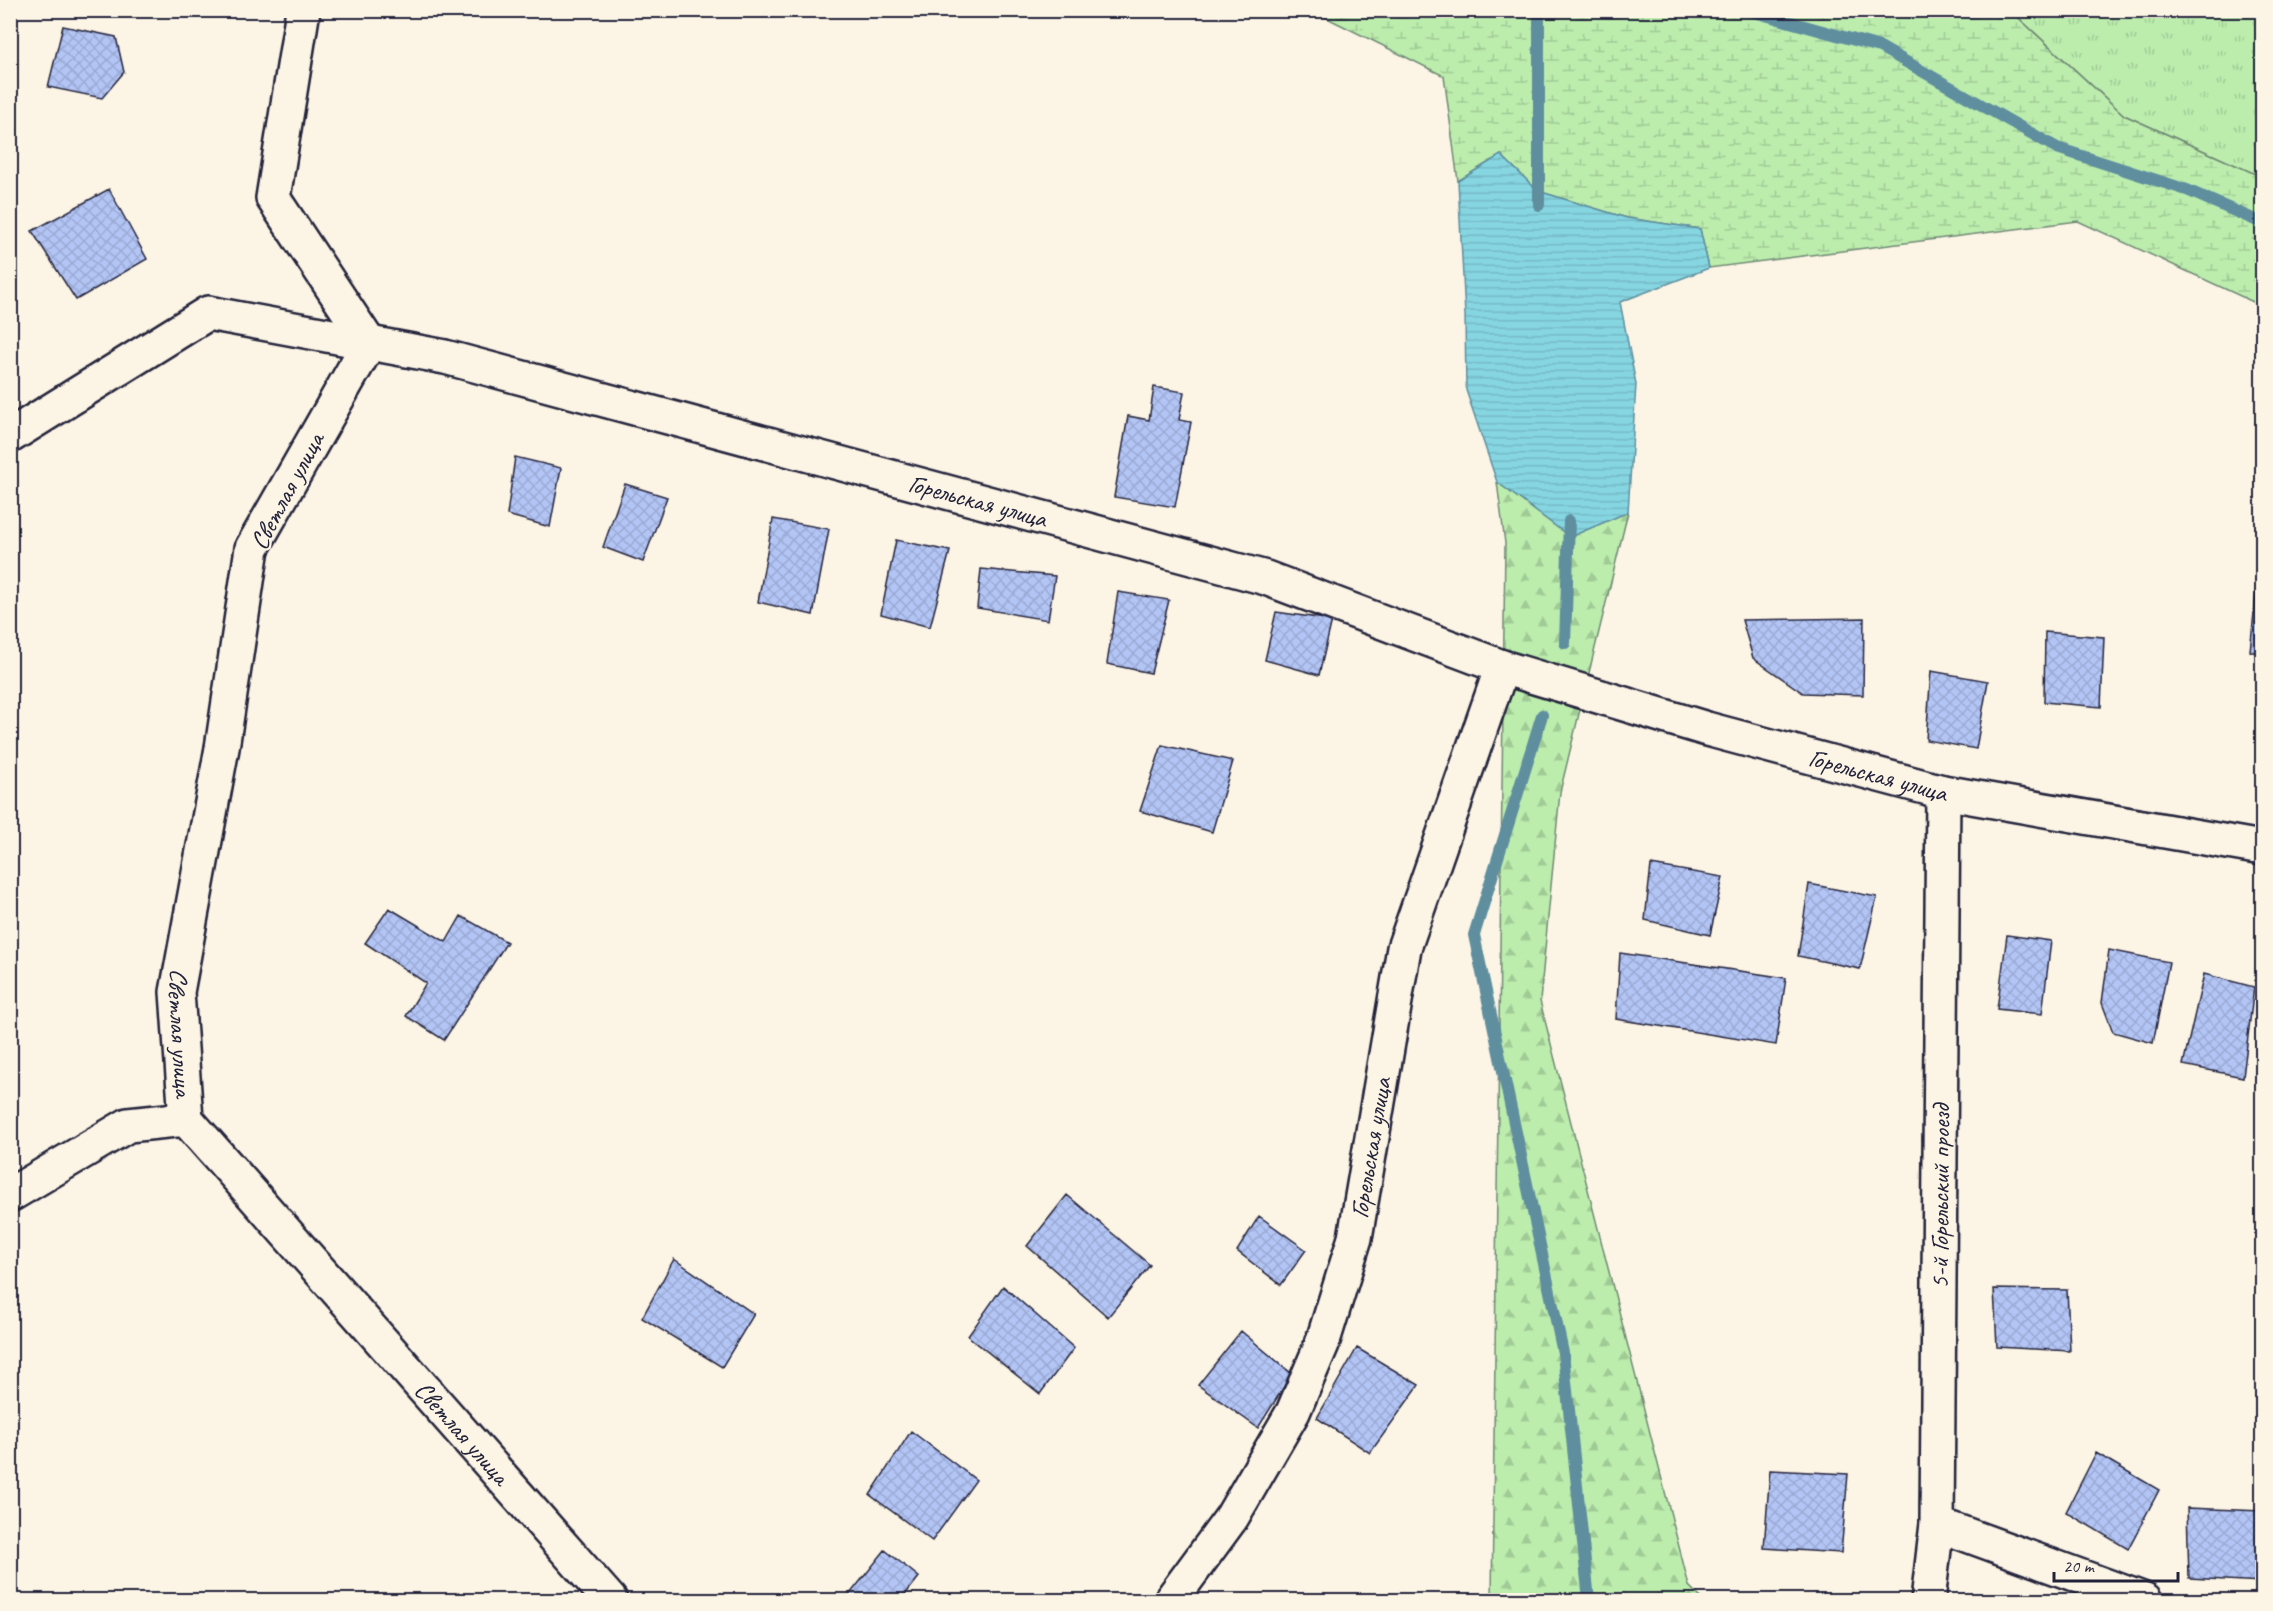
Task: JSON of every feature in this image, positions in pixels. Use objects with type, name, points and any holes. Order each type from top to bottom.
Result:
[{"type":"street","points":[[303,10],[273,198],[369,343]]},
{"type":"street","name":"Горельская улица","points":[[10,436],[208,313],[445,357],[1266,578],[1502,667],[1707,729],[1943,792],[2262,848]]},
{"type":"street","name":"Светлая улица","points":[[369,343],[252,548],[222,748],[177,992],[186,1119],[610,1600]]},
{"type":"street","name":"Горельская улица","points":[[1171,1600],[1232,1517],[1293,1412],[1322,1344],[1355,1238],[1404,948],[1502,667]]},
{"type":"street","name":"5-й Горельский проезд","points":[[1928,1600],[1937,1524],[1943,792]]},
{"type":"street","points":[[10,1196],[128,1125],[186,1119]]},
{"type":"street","points":[[1937,1524],[2145,1600]]},
{"type":"green space","points":[[1313,11],[2011,11],[2124,115],[2262,177],[2262,306],[2078,221],[1709,268],[1700,229],[1627,218],[1538,191],[1501,155],[1458,181],[1444,76]]},
{"type":"green space","points":[[2011,11],[2262,11],[2262,177],[2124,115]]},
{"type":"green space","points":[[1497,482],[1570,537],[1628,512],[1560,792],[1540,1001],[1689,1586],[1703,1600],[1492,1600],[1505,543]]},
{"type":"water","points":[[1501,155],[1538,191],[1627,218],[1700,229],[1709,268],[1620,302],[1636,384],[1628,512],[1570,537],[1497,482],[1466,390],[1465,315],[1458,181]]},
{"type":"building","points":[[63,26],[116,37],[124,72],[102,98],[48,87]]},
{"type":"building","points":[[109,189],[147,259],[76,300],[32,231]]},
{"type":"building","points":[[1154,387],[1184,392],[1179,420],[1191,422],[1175,507],[1114,497],[1128,416],[1149,420]]},
{"type":"building","points":[[515,457],[561,468],[550,527],[507,515]]},
{"type":"building","points":[[625,484],[667,497],[643,562],[603,547]]},
{"type":"building","points":[[773,519],[829,529],[813,615],[758,602]]},
{"type":"building","points":[[896,540],[950,551],[930,627],[881,614]]},
{"type":"building","points":[[2262,547],[2262,655],[2250,651]]},
{"type":"building","points":[[981,569],[1055,576],[1048,620],[977,608]]},
{"type":"building","points":[[1118,592],[1169,600],[1151,673],[1107,664]]},
{"type":"building","points":[[1276,612],[1332,620],[1319,675],[1265,660]]},
{"type":"building","points":[[1864,618],[1863,695],[1803,693],[1753,658],[1742,620]]},
{"type":"building","points":[[2045,632],[2104,637],[2101,707],[2044,702]]},
{"type":"building","points":[[1931,671],[1988,681],[1976,749],[1926,740]]},
{"type":"building","points":[[1162,745],[1233,761],[1212,832],[1140,811]]},
{"type":"building","points":[[1651,865],[1723,877],[1710,935],[1645,920]]},
{"type":"building","points":[[1809,884],[1877,897],[1860,969],[1798,956]]},
{"type":"building","points":[[389,908],[446,942],[461,916],[507,942],[444,1040],[406,1016],[426,983],[365,943]]},
{"type":"building","points":[[2007,935],[2051,941],[2042,1014],[1997,1009]]},
{"type":"building","points":[[2109,950],[2169,962],[2153,1043],[2113,1032],[2102,1003]]},
{"type":"building","points":[[1620,953],[1786,978],[1776,1045],[1616,1019]]},
{"type":"building","points":[[2204,974],[2254,987],[2243,1077],[2183,1065]]},
{"type":"building","points":[[1067,1195],[1150,1265],[1108,1317],[1027,1246]]},
{"type":"building","points":[[1259,1216],[1306,1250],[1281,1285],[1237,1251]]},
{"type":"building","points":[[674,1259],[754,1314],[722,1367],[642,1318]]},
{"type":"building","points":[[1003,1286],[1074,1348],[1040,1394],[968,1336]]},
{"type":"building","points":[[1994,1289],[2067,1290],[2070,1351],[1997,1347]]},
{"type":"building","points":[[1241,1331],[1292,1374],[1258,1428],[1198,1385]]},
{"type":"building","points":[[1357,1348],[1419,1385],[1370,1453],[1317,1418]]},
{"type":"building","points":[[911,1431],[976,1480],[932,1541],[870,1495]]},
{"type":"building","points":[[2096,1453],[2159,1490],[2128,1549],[2066,1512]]},
{"type":"building","points":[[1770,1470],[1848,1474],[1841,1553],[1764,1548]]},
{"type":"building","points":[[2187,1508],[2262,1511],[2262,1582],[2189,1578]]},
{"type":"building","points":[[885,1550],[919,1577],[901,1600],[846,1599]]},
{"type":"waterway","points":[[1539,10],[1539,205]]},
{"type":"waterway","points":[[1747,10],[1880,47],[2057,148],[2187,190],[2262,223]]},
{"type":"waterway","points":[[1565,643],[1569,521]]},
{"type":"waterway","points":[[1542,715],[1474,935],[1563,1353],[1589,1600]]}]
